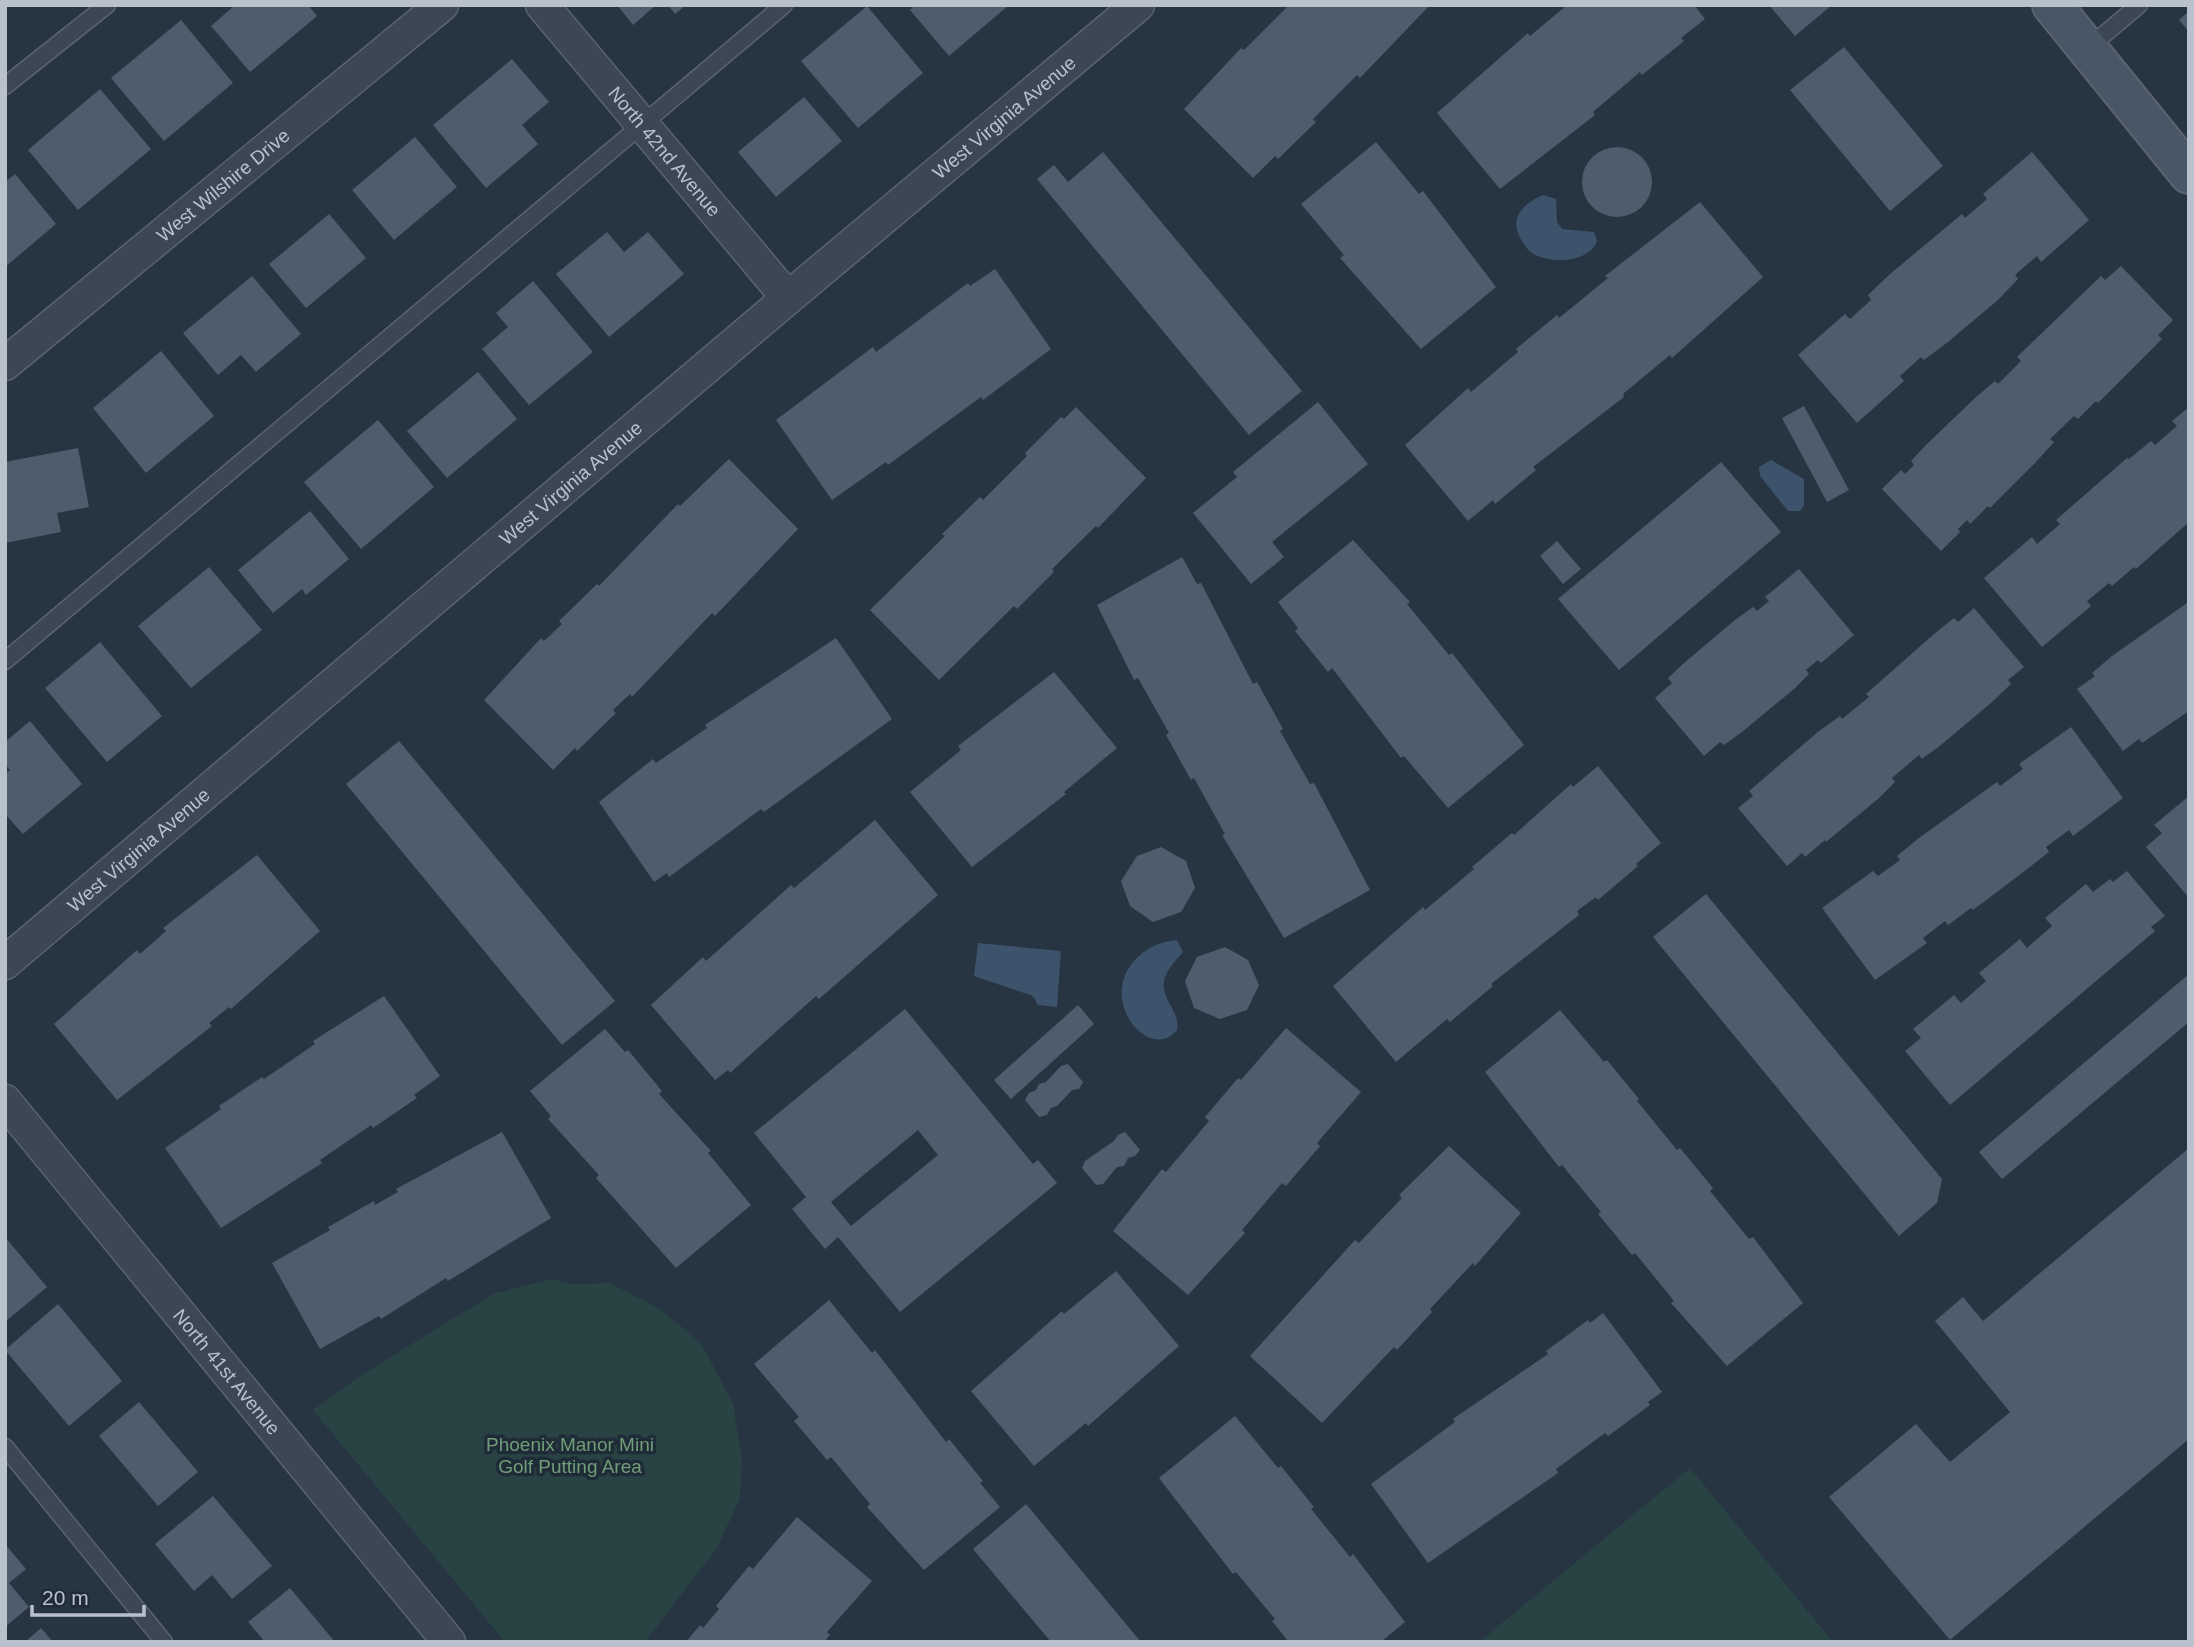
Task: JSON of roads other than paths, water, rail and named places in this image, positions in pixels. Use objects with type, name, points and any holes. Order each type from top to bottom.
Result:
[{"type":"main road","points":[[2052,5],[2189,174]]},
{"type":"street","name":"West Wilshire Drive","points":[[5,364],[442,5]]},
{"type":"street","name":"North 42nd Avenue","points":[[542,5],[788,298]]},
{"type":"street","name":"West Virginia Avenue","points":[[5,962],[1138,5]]},
{"type":"street","name":"North 41st Avenue","points":[[5,1101],[449,1642]]},
{"type":"lane","points":[[5,86],[107,5]]},
{"type":"lane","points":[[5,662],[784,5]]},
{"type":"lane","points":[[2088,48],[2139,5]]},
{"type":"lane","points":[[5,1447],[164,1642]]},
{"type":"water","points":[[1543,195],[1556,199],[1557,222],[1562,229],[1594,232],[1597,241],[1593,248],[1580,257],[1554,260],[1535,255],[1525,246],[1516,226],[1519,213]]},
{"type":"water","points":[[1771,460],[1804,479],[1804,505],[1800,511],[1788,511],[1760,476],[1759,467]]},
{"type":"water","points":[[1177,940],[1183,952],[1166,975],[1164,990],[1176,1016],[1177,1030],[1166,1038],[1154,1039],[1142,1033],[1132,1023],[1125,1010],[1122,994],[1124,977],[1134,961],[1153,946]]},
{"type":"water","points":[[978,943],[1061,951],[1057,1007],[1038,1005],[1033,996],[974,976]]},
{"type":"park label","name":"Phoenix Manor Mini Golf Putting Area","points":[[570,1455]]}]
